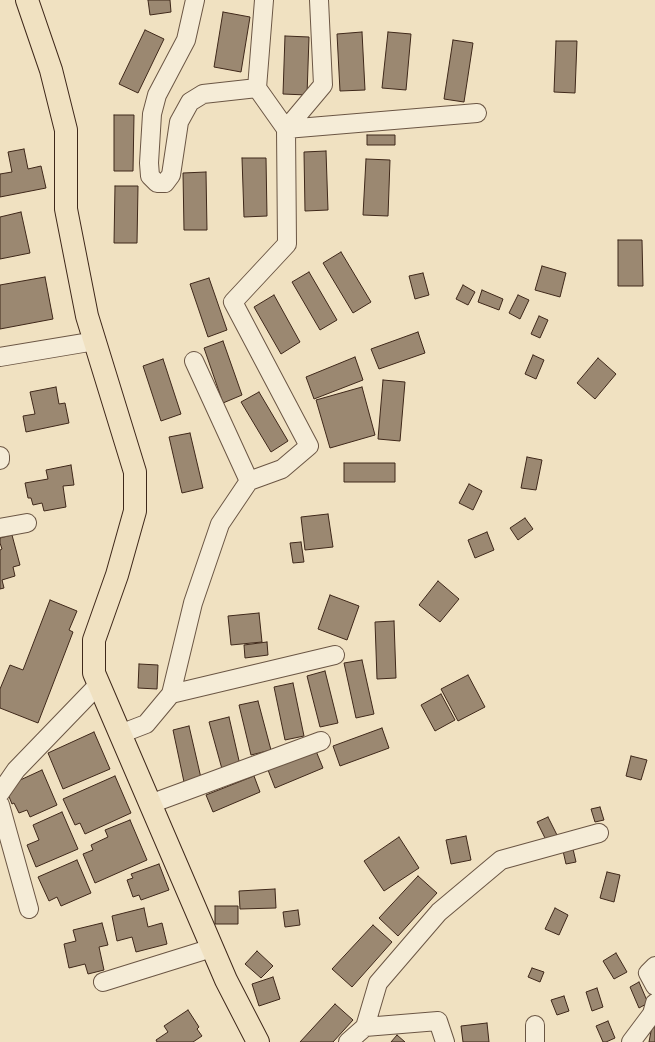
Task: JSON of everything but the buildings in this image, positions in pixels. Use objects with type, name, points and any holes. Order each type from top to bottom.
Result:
[{"type":"main road","points":[[27,0],[51,70],[66,130],[66,209],[87,316],[135,472],[135,511],[117,575],[94,640],[94,673],[226,980],[258,1042]]},
{"type":"street","points":[[195,0],[186,40],[158,95],[152,114],[149,164],[150,176],[157,183],[165,183],[171,175],[179,122],[190,102],[203,94],[257,88]]},
{"type":"street","points":[[120,734],[146,724],[170,694],[193,603],[220,524],[249,481],[282,469],[308,446],[233,302],[287,244],[286,130],[257,88],[264,0]]},
{"type":"street","points":[[286,130],[323,85],[319,0]]},
{"type":"street","points":[[286,130],[477,113]]},
{"type":"street","points":[[0,357],[95,341]]},
{"type":"street","points":[[194,360],[249,481]]},
{"type":"street","points":[[0,528],[27,523]]},
{"type":"street","points":[[170,694],[335,655]]},
{"type":"street","points":[[0,793],[16,770],[99,684]]},
{"type":"street","points":[[150,804],[321,741]]},
{"type":"street","points":[[0,805],[29,909]]},
{"type":"street","points":[[348,1042],[365,1027],[378,983],[439,912],[501,860],[599,833]]},
{"type":"street","points":[[103,982],[212,948]]},
{"type":"street","points":[[655,966],[648,973],[655,986]]},
{"type":"street","points":[[631,1042],[652,1014],[655,1003]]},
{"type":"street","points":[[365,1027],[438,1021],[445,1042]]}]
